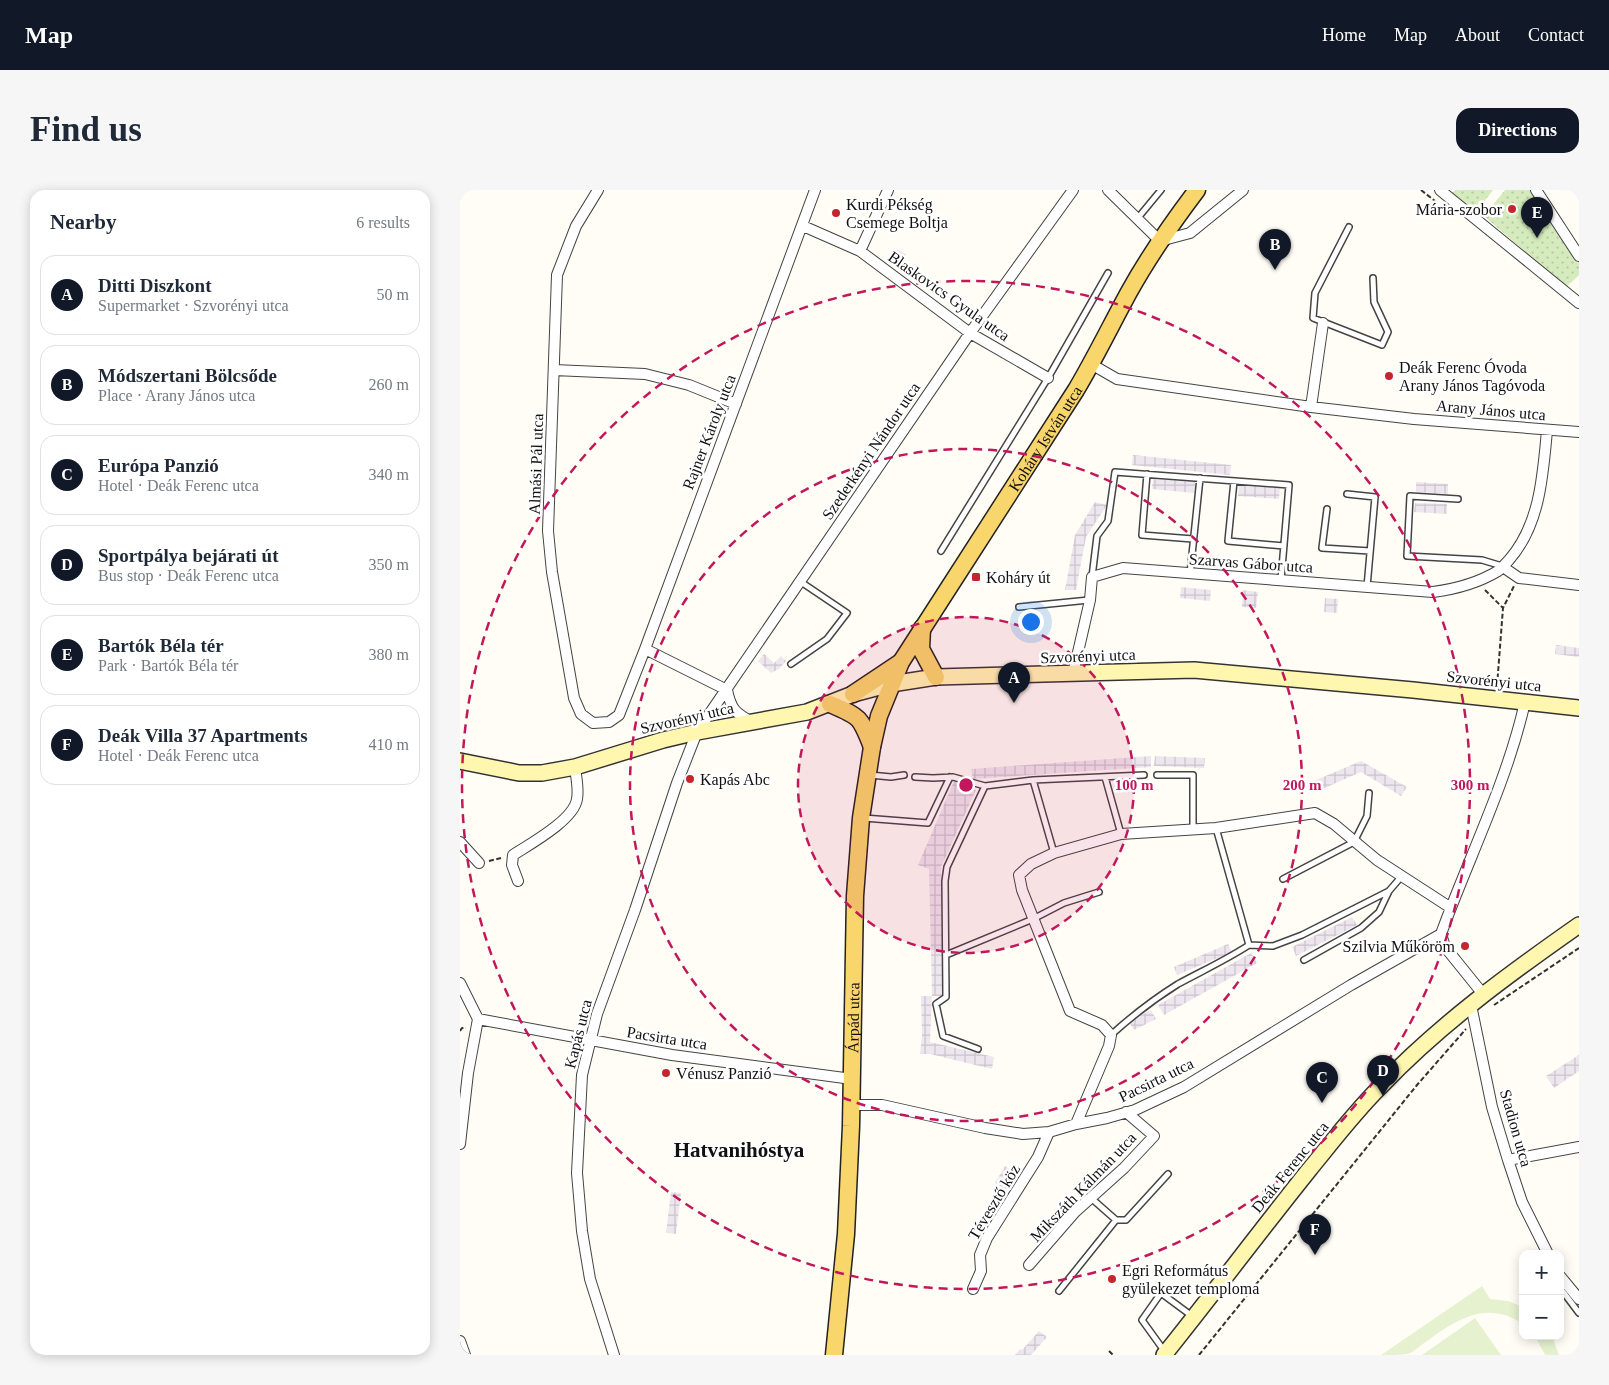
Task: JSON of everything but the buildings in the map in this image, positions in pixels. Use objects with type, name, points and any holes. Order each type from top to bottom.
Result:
[{"type":"main road","name":"Koháry István utca","points":[[891,684],[901,662],[922,626],[1092,364],[1129,292],[1160,241],[1197,190]]},
{"type":"main road","points":[[922,626],[921,649],[936,676]]},
{"type":"main road","points":[[853,694],[901,662]]},
{"type":"main road","name":"Árpád utca","points":[[834,1355],[846,1234],[852,1105],[855,896],[861,818],[872,746],[879,716],[891,684]]},
{"type":"main road","points":[[830,704],[854,714],[863,724],[872,746]]},
{"type":"street","name":"Almási Pál utca","points":[[598,190],[576,226],[557,275],[548,531],[552,572],[574,698],[581,714],[593,723],[609,722]]},
{"type":"street","name":"Rajner Károly utca","points":[[609,722],[619,715],[645,649],[816,190]]},
{"type":"street","points":[[803,226],[860,251],[888,190]]},
{"type":"street","name":"Szederkényi Nándor utca","points":[[697,732],[970,333],[1073,190]]},
{"type":"street","points":[[1108,190],[1160,241],[1190,233],[1243,190]]},
{"type":"street","points":[[1440,190],[1579,303]]},
{"type":"street","points":[[1536,190],[1579,256]]},
{"type":"street","name":"Blaskovics Gyula utca","points":[[860,251],[970,333],[1048,378]]},
{"type":"street","points":[[1312,407],[1323,323]]},
{"type":"street","name":"Arany János utca","points":[[1092,364],[1117,379],[1312,407],[1414,419],[1579,432]]},
{"type":"street","points":[[554,370],[645,374],[689,385],[736,404]]},
{"type":"street","name":"Szarvas Gábor utca","points":[[1092,577],[1123,568],[1433,592],[1453,590],[1476,582],[1499,570],[1515,553],[1530,528],[1542,485],[1547,430]]},
{"type":"street","points":[[1503,566],[1519,578],[1579,585]]},
{"type":"street","points":[[1073,674],[1090,600],[1092,577]]},
{"type":"street","points":[[645,649],[727,690],[730,704],[738,715],[752,722]]},
{"type":"street","name":"Szvorényi utca","points":[[460,761],[519,773],[542,773],[575,767],[662,740],[807,712],[853,694],[891,684],[936,676],[1194,670],[1497,698],[1579,708]]},
{"type":"street","points":[[1488,1000],[1445,947],[1441,934],[1498,790],[1520,724],[1525,702]]},
{"type":"street","name":"Kapás utca","points":[[614,1355],[590,1279],[582,1231],[577,1173],[582,1075],[597,1014],[677,783],[697,732]]},
{"type":"street","points":[[518,881],[512,865],[513,855],[542,836],[573,811],[577,798],[575,767]]},
{"type":"street","points":[[1076,1124],[1109,1046],[1111,1035],[1102,1025],[1070,1011],[1022,890],[1019,875],[1031,864],[1054,853],[1121,834],[1216,828],[1315,813],[1334,824],[1354,842],[1401,877],[1450,908]]},
{"type":"street","points":[[460,842],[479,863]]},
{"type":"street","name":"Deák Ferenc utca","points":[[1165,1354],[1280,1205],[1379,1087],[1413,1054],[1473,1012],[1579,925]]},
{"type":"street","name":"Pacsirta utca","points":[[852,1105],[882,1105],[985,1128],[1022,1134],[1049,1132],[1107,1118],[1126,1112],[1184,1087],[1351,985],[1441,934]]},
{"type":"street","points":[[460,983],[478,1018],[468,1073],[460,1144]]},
{"type":"street","name":"Stadion utca","points":[[1473,1012],[1492,1107],[1508,1160],[1522,1202],[1546,1250]]},
{"type":"street","name":"Pacsirta utca","points":[[478,1018],[672,1055],[852,1079]]},
{"type":"street","name":"Mikszáth Kálmán utca","points":[[1029,1265],[1075,1212],[1124,1168],[1154,1136],[1126,1112]]},
{"type":"street","name":"Tévesztő köz","points":[[973,1289],[981,1272],[980,1255],[987,1238],[1038,1157],[1049,1132]]},
{"type":"street","points":[[1508,1160],[1579,1147]]},
{"type":"street","points":[[1564,1281],[1579,1299]]},
{"type":"street","points":[[460,1342],[465,1355]]},
{"type":"lane","points":[[1137,218],[1161,190]]},
{"type":"lane","points":[[1349,227],[1315,293],[1313,318],[1382,345],[1388,332],[1374,302],[1374,278]]},
{"type":"lane","points":[[941,551],[1048,378],[1108,273]]},
{"type":"lane","points":[[1092,577],[1097,536],[1108,521],[1115,472],[1288,485],[1281,580]]},
{"type":"lane","points":[[1147,474],[1142,535],[1193,539]]},
{"type":"lane","points":[[1190,574],[1200,478]]},
{"type":"lane","points":[[1234,481],[1228,541],[1284,546]]},
{"type":"lane","points":[[1347,494],[1375,496],[1366,587]]},
{"type":"lane","points":[[1458,499],[1410,496],[1407,556],[1482,560],[1503,566]]},
{"type":"lane","points":[[1327,509],[1322,548],[1370,551]]},
{"type":"lane","points":[[791,664],[827,639],[847,613],[801,582]]},
{"type":"lane","points":[[1019,607],[1090,600]]},
{"type":"lane","points":[[867,775],[891,777],[904,775]]},
{"type":"lane","points":[[915,777],[950,777],[985,786],[1033,780],[1144,775]]},
{"type":"lane","points":[[1157,775],[1193,775],[1192,829]]},
{"type":"lane","points":[[861,818],[928,823],[950,777]]},
{"type":"lane","points":[[1105,777],[1121,834]]},
{"type":"lane","points":[[1033,780],[1054,853]]},
{"type":"lane","points":[[978,1049],[943,1036],[936,1004],[946,997],[945,882],[947,866],[985,786]]},
{"type":"lane","points":[[1283,879],[1354,842],[1366,816],[1369,793]]},
{"type":"lane","points":[[1216,828],[1249,945]]},
{"type":"lane","points":[[1304,960],[1361,928],[1379,912],[1389,891],[1401,877]]},
{"type":"lane","points":[[1111,1035],[1133,1015],[1178,985],[1249,945],[1273,946],[1302,935],[1389,891]]},
{"type":"lane","points":[[946,954],[1033,919],[1064,903],[1099,892]]},
{"type":"lane","points":[[1090,1198],[1116,1220],[1126,1220],[1168,1174]]},
{"type":"lane","points":[[1059,1291],[1116,1220]]},
{"type":"lane","points":[[1165,1354],[1142,1320],[1162,1293],[1194,1318]]},
{"type":"lane","points":[[1564,1294],[1579,1313]]},
{"type":"path","points":[[1497,698],[1503,608],[1519,578]]},
{"type":"path","points":[[1476,582],[1503,608]]},
{"type":"path","points":[[479,863],[513,855]]},
{"type":"path","points":[[1488,1000],[1579,948]]},
{"type":"path","points":[[1199,1355],[1418,1085],[1473,1012]]},
{"type":"path","points":[[1109,1351],[1113,1355]]},
{"type":"shaded area","points":[[898,249],[906,255],[898,268],[889,263]]},
{"type":"shaded area","points":[[1133,455],[1231,465],[1230,475],[1132,465]]},
{"type":"shaded area","points":[[1153,479],[1195,482],[1194,493],[1152,489]]},
{"type":"shaded area","points":[[1416,482],[1448,484],[1448,494],[1416,492]]},
{"type":"shaded area","points":[[1239,485],[1280,488],[1279,499],[1238,496]]},
{"type":"shaded area","points":[[1095,502],[1107,505],[1086,537],[1076,590],[1065,590],[1075,535]]},
{"type":"shaded area","points":[[1415,503],[1447,504],[1447,514],[1414,512]]},
{"type":"shaded area","points":[[1181,587],[1211,590],[1210,601],[1180,598]]},
{"type":"shaded area","points":[[1243,590],[1258,592],[1256,608],[1242,607]]},
{"type":"shaded area","points":[[1325,598],[1338,599],[1337,613],[1324,612]]},
{"type":"shaded area","points":[[1556,645],[1579,648],[1579,657],[1555,654]]},
{"type":"shaded area","points":[[764,654],[774,663],[781,656],[786,661],[779,669],[771,673],[758,661]]},
{"type":"shaded area","points":[[1151,756],[1151,767],[973,779],[971,769]]},
{"type":"shaded area","points":[[1155,756],[1205,758],[1204,768],[1154,766]]},
{"type":"shaded area","points":[[1361,761],[1407,787],[1401,796],[1361,772],[1313,793],[1309,783]]},
{"type":"shaded area","points":[[954,781],[976,790],[941,867],[943,996],[932,996],[929,869],[918,865]]},
{"type":"shaded area","points":[[1352,917],[1357,925],[1296,956],[1292,947]]},
{"type":"shaded area","points":[[1228,944],[1232,952],[1177,975],[1174,967]]},
{"type":"shaded area","points":[[1251,953],[1257,963],[1164,1015],[1158,1005]]},
{"type":"shaded area","points":[[921,996],[932,996],[930,1042],[994,1057],[992,1069],[930,1054],[920,1054],[922,1035]]},
{"type":"shaded area","points":[[1151,1010],[1156,1019],[1134,1030],[1129,1022]]},
{"type":"shaded area","points":[[1579,1055],[1579,1071],[1554,1088],[1546,1076]]},
{"type":"shaded area","points":[[1005,1166],[1017,1173],[1007,1190],[995,1183]]},
{"type":"shaded area","points":[[671,1192],[681,1193],[676,1234],[666,1233]]},
{"type":"shaded area","points":[[1039,1331],[1047,1337],[1031,1355],[1015,1355],[1020,1349],[1022,1350]]},
{"type":"green space","points":[[1455,190],[1493,190],[1474,215],[1451,194]]},
{"type":"green space","points":[[1505,190],[1531,190],[1579,261],[1579,275],[1566,287],[1484,216]]},
{"type":"green space","points":[[1482,1286],[1490,1299],[1508,1301],[1519,1305],[1519,1322],[1497,1313],[1473,1315],[1450,1326],[1408,1354],[1381,1355]]},
{"type":"green space","points":[[1475,1318],[1501,1355],[1422,1355]]},
{"type":"green space","points":[[1537,1340],[1553,1340],[1559,1355],[1545,1355]]},
{"type":"place","name":"Mária-szobor","points":[[1512,209]]},
{"type":"place","name":"Kurdi Pékség Csemege Boltja","points":[[836,213]]},
{"type":"place","name":"Bartók Béla tér","points":[[1537,238]]},
{"type":"place","name":"Módszertani Bölcsőde","points":[[1275,270]]},
{"type":"place","name":"Deák Ferenc Óvoda Arany János Tagóvoda","points":[[1389,376]]},
{"type":"place","name":"Koháry út","points":[[976,577]]},
{"type":"place","name":"Ditti Diszkont","points":[[1014,703]]},
{"type":"place","name":"Kapás Abc","points":[[690,779]]},
{"type":"place","name":"Szilvia Műköröm","points":[[1465,946]]},
{"type":"place","name":"Vénusz Panzió","points":[[666,1073]]},
{"type":"place","name":"Sportpálya bejárati út","points":[[1383,1096]]},
{"type":"place","name":"Európa Panzió","points":[[1322,1103]]},
{"type":"place","name":"Deák Villa 37 Apartments","points":[[1315,1255]]},
{"type":"place","name":"Egri Református gyülekezet temploma","points":[[1112,1279]]},
{"type":"district","name":"Hatvanihóstya","points":[[739,1150]]}]
